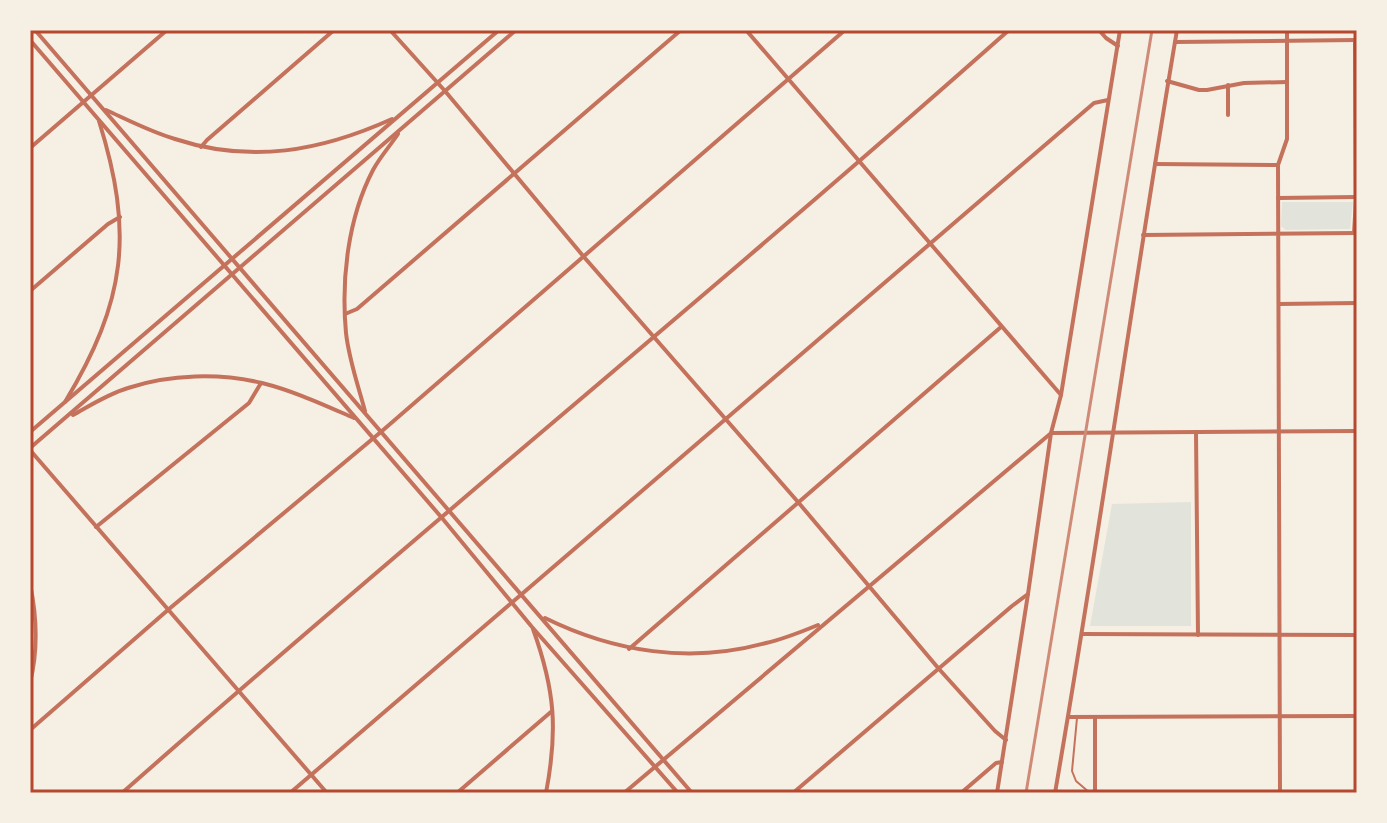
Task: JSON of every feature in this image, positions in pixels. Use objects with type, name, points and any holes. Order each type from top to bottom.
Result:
[{"type":"street","points":[[35,30],[692,793]]},
{"type":"street","points":[[30,148],[167,30]]},
{"type":"street","points":[[201,147],[334,30]]},
{"type":"street","points":[[390,30],[939,669],[1006,740]]},
{"type":"street","points":[[30,432],[499,30]]},
{"type":"street","points":[[327,793],[30,449],[516,30]]},
{"type":"street","points":[[345,314],[357,309],[681,30]]},
{"type":"street","points":[[746,30],[1061,395]]},
{"type":"street","points":[[30,730],[373,439],[845,30]]},
{"type":"street","points":[[122,793],[238,690],[859,163],[1009,30]]},
{"type":"street","points":[[1099,30],[1118,46]]},
{"type":"street","points":[[997,793],[1051,433],[1061,395],[1120,30]]},
{"type":"street","points":[[1055,793],[1177,30]]},
{"type":"street","points":[[1280,793],[1278,165],[1287,139],[1287,30]]},
{"type":"street","points":[[30,40],[678,793]]},
{"type":"street","points":[[1143,235],[1355,233],[1356,40],[1175,42]]},
{"type":"street","points":[[1167,81],[1199,90],[1244,83],[1287,82]]},
{"type":"street","points":[[1228,85],[1228,115]]},
{"type":"street","points":[[290,793],[1094,103],[1108,100]]},
{"type":"street","points":[[103,109],[201,147],[244,152],[305,148],[349,137],[398,116]]},
{"type":"street","points":[[63,405],[98,341],[112,300],[118,268],[120,217],[113,168],[98,118]]},
{"type":"street","points":[[366,413],[350,356],[345,314],[346,268],[359,206],[375,167],[404,127]]},
{"type":"street","points":[[1155,164],[1278,165]]},
{"type":"street","points":[[1278,198],[1356,197]]},
{"type":"street","points":[[30,291],[120,217]]},
{"type":"street","points":[[1279,304],[1357,303]]},
{"type":"street","points":[[629,649],[1001,327]]},
{"type":"street","points":[[64,420],[128,388],[177,378],[211,377],[261,383],[355,419]]},
{"type":"street","points":[[96,527],[249,403],[261,383]]},
{"type":"street","points":[[624,793],[1051,433],[1357,431]]},
{"type":"street","points":[[1196,432],[1198,635]]},
{"type":"street","points":[[30,584],[35,647],[30,683]]},
{"type":"street","points":[[793,793],[1028,594]]},
{"type":"street","points":[[541,616],[573,632],[629,649],[676,653],[767,643],[824,623]]},
{"type":"street","points":[[532,627],[547,673],[553,710],[554,742],[546,793]]},
{"type":"street","points":[[1082,634],[1357,635]]},
{"type":"street","points":[[457,793],[553,710]]},
{"type":"street","points":[[1068,717],[1357,716]]},
{"type":"street","points":[[1093,793],[1095,717]]},
{"type":"street","points":[[961,793],[996,763],[1002,762]]},
{"type":"lane","points":[[1077,717],[1072,771],[1076,781],[1093,793]]},
{"type":"shaded area","points":[[1282,202],[1353,202],[1350,229],[1286,230],[1281,226]]},
{"type":"shaded area","points":[[1191,502],[1191,626],[1090,626],[1112,504]]},
{"type":"railway","points":[[1026,793],[1152,30]]}]
